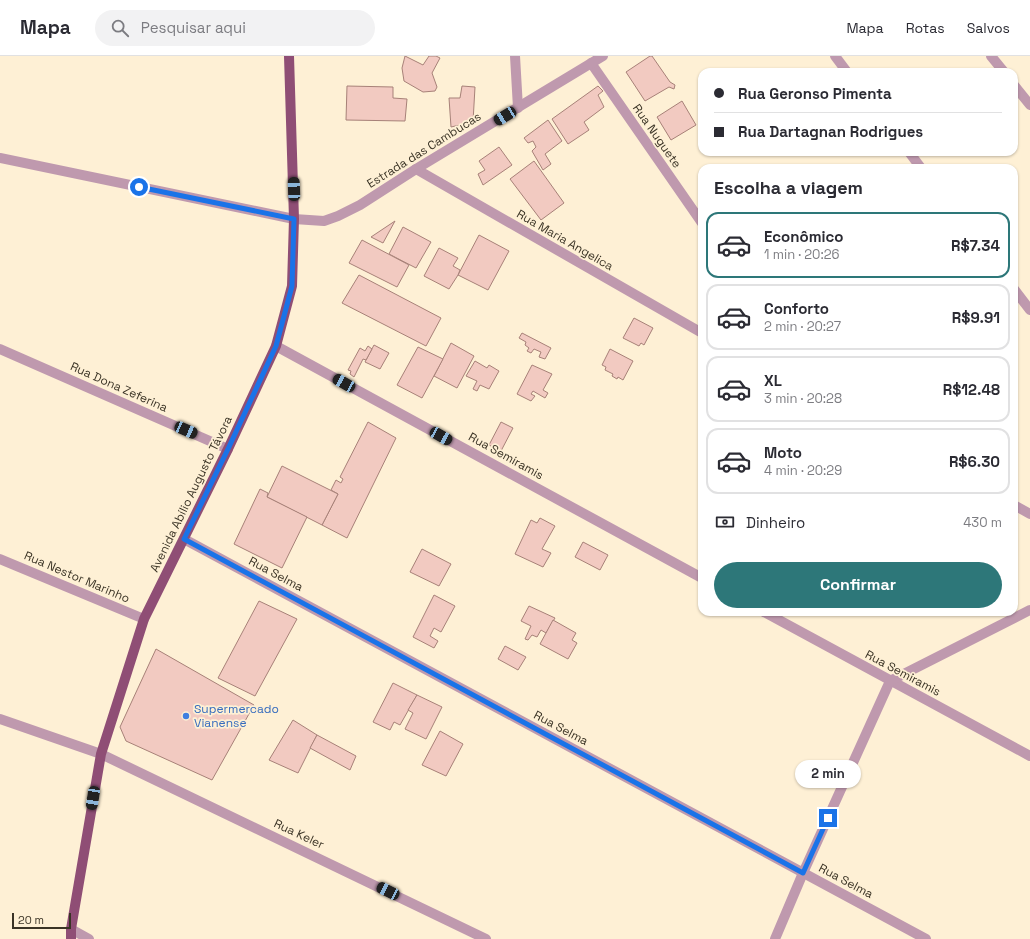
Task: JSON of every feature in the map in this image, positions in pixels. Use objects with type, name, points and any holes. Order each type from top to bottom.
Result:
[{"type":"main road","name":"Avenida Abílio Augusto Távora","points":[[71,934],[100,754],[144,619],[228,449],[276,346],[292,286],[294,219],[289,56]]},
{"type":"street","points":[[515,56],[518,108]]},
{"type":"street","name":"Estrada das Cambucas","points":[[0,158],[294,219],[324,221],[360,205],[416,169],[603,56]]},
{"type":"street","points":[[835,56],[844,68]]},
{"type":"street","points":[[991,56],[1001,68]]},
{"type":"street","name":"Rua Nuguete","points":[[591,63],[698,217]]},
{"type":"street","points":[[1018,90],[1030,105]]},
{"type":"street","name":"Rua Maria Angelica","points":[[416,169],[698,331]]},
{"type":"street","points":[[1018,294],[1030,310]]},
{"type":"street","name":"Rua Semiramis","points":[[276,346],[698,576]]},
{"type":"street","name":"Rua Dona Zeferina","points":[[0,349],[228,449]]},
{"type":"street","points":[[1018,507],[1030,514]]},
{"type":"street","name":"Rua Selma","points":[[184,539],[926,939]]},
{"type":"street","name":"Rua Nestor Marinho","points":[[0,559],[144,619]]},
{"type":"street","points":[[775,939],[803,873],[890,681],[1030,610]]},
{"type":"street","name":"Rua Semiramis","points":[[771,616],[1030,756]]},
{"type":"street","name":"Rua Keler","points":[[0,719],[100,754],[486,939]]},
{"type":"street","points":[[71,934],[89,939]]},
{"type":"building","points":[[405,56],[423,65],[429,56],[436,56],[440,58],[432,73],[437,87],[435,91],[423,92],[404,81],[402,68]]},
{"type":"building","points":[[652,56],[670,82],[675,85],[674,89],[669,87],[645,101],[626,72]]},
{"type":"building","points":[[347,86],[393,87],[393,98],[407,99],[405,121],[346,120]]},
{"type":"building","points":[[462,86],[475,87],[473,122],[451,127],[449,98],[460,98]]},
{"type":"building","points":[[598,86],[603,91],[598,95],[604,107],[584,122],[589,130],[568,144],[552,119]]},
{"type":"building","points":[[682,101],[696,125],[671,140],[657,117]]},
{"type":"building","points":[[548,120],[562,141],[545,154],[551,164],[543,170],[532,151],[536,147],[533,141],[528,143],[524,138]]},
{"type":"building","points":[[499,147],[512,165],[483,185],[478,174],[485,170],[479,161]]},
{"type":"building","points":[[534,161],[564,203],[541,220],[510,179]]},
{"type":"building","points":[[395,221],[383,243],[371,237]]},
{"type":"building","points":[[403,227],[431,242],[416,268],[389,254]]},
{"type":"building","points":[[479,235],[509,251],[488,290],[458,275]]},
{"type":"building","points":[[362,240],[409,265],[397,287],[349,263]]},
{"type":"building","points":[[439,248],[458,258],[453,266],[460,270],[449,289],[424,276]]},
{"type":"building","points":[[359,275],[441,318],[426,346],[342,303]]},
{"type":"building","points":[[634,318],[653,328],[644,345],[641,343],[639,346],[623,338]]},
{"type":"building","points":[[522,333],[551,348],[545,359],[539,357],[541,352],[534,349],[531,353],[527,351],[529,348],[525,345],[526,342],[519,338]]},
{"type":"building","points":[[451,343],[474,356],[457,388],[434,376]]},
{"type":"building","points":[[374,345],[389,353],[380,369],[365,362]]},
{"type":"building","points":[[368,346],[372,349],[366,360],[363,359],[354,377],[350,374],[351,371],[348,370],[360,348],[365,351]]},
{"type":"building","points":[[418,347],[443,359],[422,398],[397,385]]},
{"type":"building","points":[[610,349],[633,361],[623,380],[612,376],[613,374],[605,370],[606,367],[602,365]]},
{"type":"building","points":[[475,361],[487,368],[489,365],[499,371],[489,389],[480,385],[477,391],[473,389],[477,381],[466,376]]},
{"type":"building","points":[[532,365],[552,374],[543,390],[548,393],[545,398],[533,391],[531,394],[535,396],[531,401],[517,394]]},
{"type":"building","points":[[368,422],[396,438],[347,538],[322,525],[338,494],[331,490],[336,480],[341,483],[343,479],[340,477]]},
{"type":"building","points":[[501,422],[513,428],[501,451],[489,445]]},
{"type":"building","points":[[282,466],[338,494],[322,525],[267,497]]},
{"type":"building","points":[[260,489],[268,493],[267,497],[307,517],[282,568],[234,544]]},
{"type":"building","points":[[540,518],[555,526],[542,549],[551,553],[543,567],[515,554],[531,520],[537,523]]},
{"type":"building","points":[[583,542],[608,555],[600,570],[575,557]]},
{"type":"building","points":[[422,549],[451,564],[439,586],[410,572]]},
{"type":"building","points":[[434,595],[455,606],[441,632],[434,628],[430,636],[438,641],[434,648],[413,637]]},
{"type":"building","points":[[259,601],[297,619],[255,696],[218,678]]},
{"type":"building","points":[[529,606],[555,618],[546,633],[541,630],[537,637],[532,635],[528,640],[525,639],[531,626],[521,621]]},
{"type":"building","points":[[553,620],[576,633],[572,640],[577,643],[568,659],[540,644]]},
{"type":"building","points":[[505,646],[526,657],[518,670],[498,659]]},
{"type":"building","name":"Supermercado Vianense","points":[[156,649],[254,705],[212,780],[126,741],[120,727]]},
{"type":"building","points":[[393,683],[417,695],[400,725],[394,722],[390,730],[373,722]]},
{"type":"building","points":[[417,695],[442,707],[426,739],[405,729],[413,713],[408,710]]},
{"type":"building","points":[[293,720],[317,735],[298,773],[269,760]]},
{"type":"building","points":[[440,731],[463,744],[446,776],[422,765]]},
{"type":"building","points":[[317,735],[356,756],[350,770],[310,748]]},
{"type":"place","name":"Supermercado Vianense","points":[[186,716]]},
{"type":"route","points":[[139,187],[294,219],[292,286],[276,346],[184,539],[803,873],[828,818]]}]
